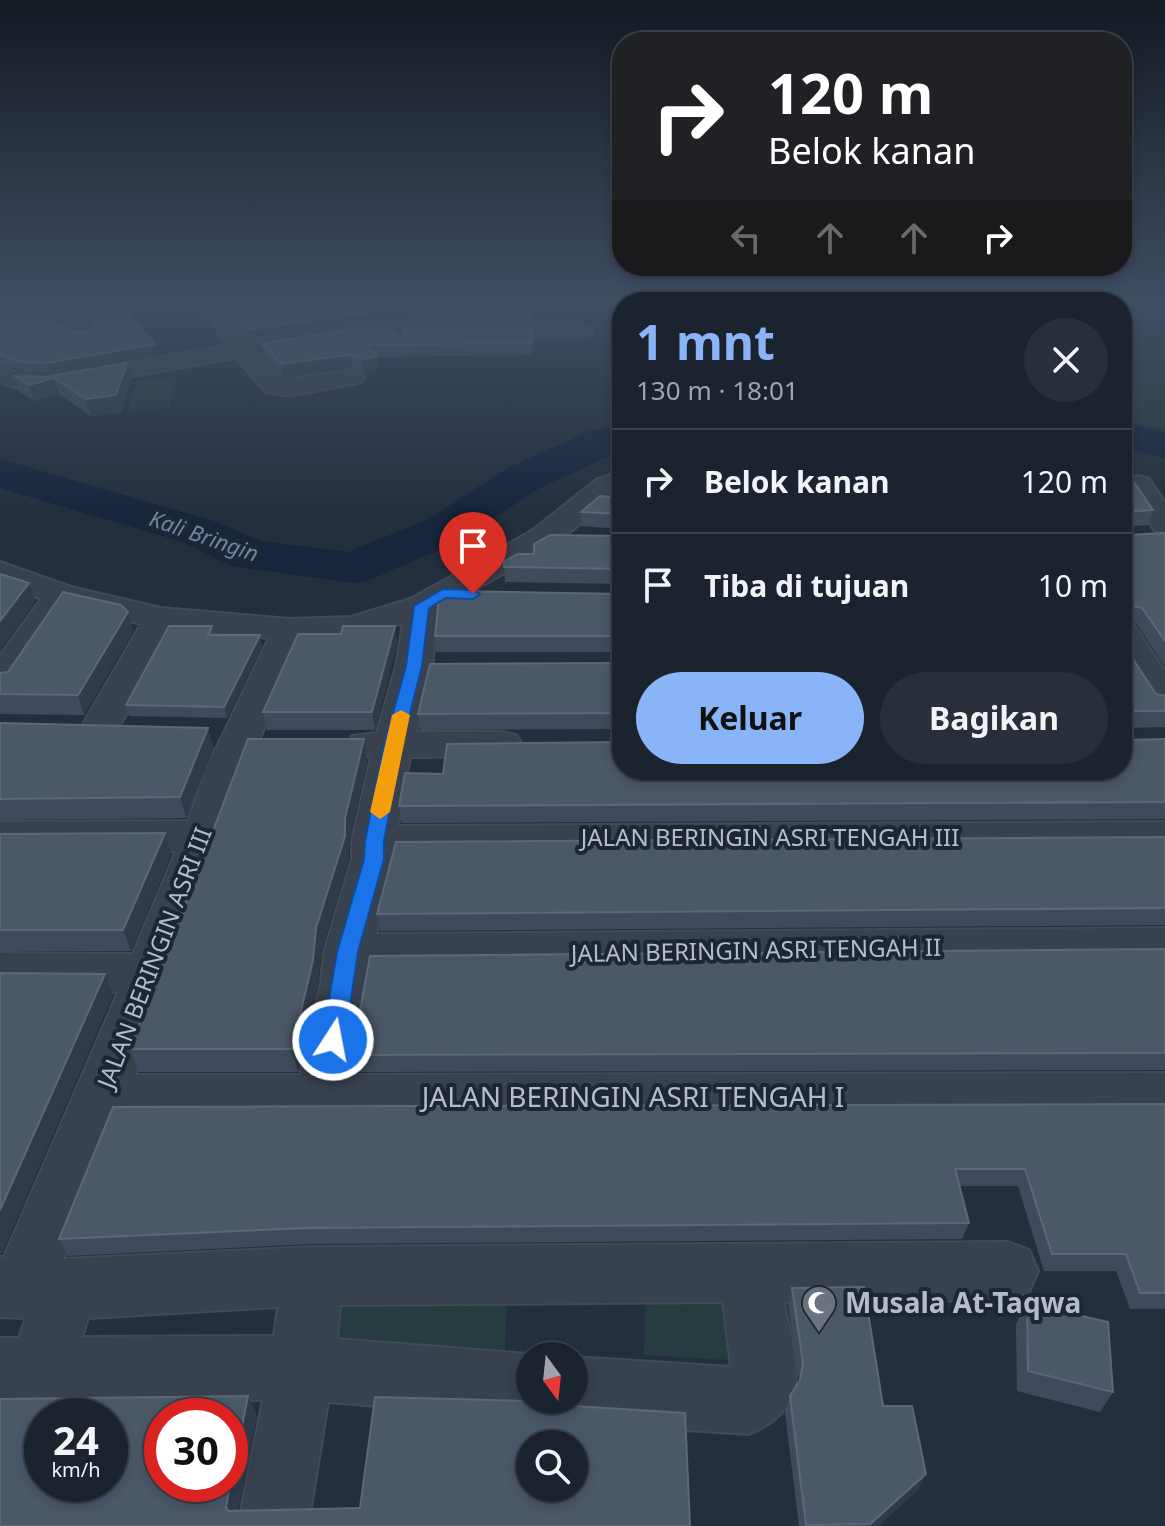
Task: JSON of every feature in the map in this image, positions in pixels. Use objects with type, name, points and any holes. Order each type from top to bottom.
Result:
[{"type":"street","points":[[0,373],[20,382],[50,383],[115,372]]},
{"type":"street","points":[[261,372],[275,387],[289,388],[352,377]]},
{"type":"street","points":[[0,572],[61,595],[161,618],[290,629],[353,627],[432,600],[544,537],[612,484]]},
{"type":"street","points":[[1142,486],[1165,524]]},
{"type":"street","points":[[544,537],[591,539]]},
{"type":"street","points":[[0,682],[61,595]]},
{"type":"street","points":[[432,600],[502,595]]},
{"type":"street","points":[[321,1098],[345,983],[348,952],[374,859],[374,841],[393,745],[430,666],[432,600]]},
{"type":"street","points":[[98,731],[161,618]]},
{"type":"street","name":"JALAN BERINGIN ASRI III","points":[[20,1370],[30,1288],[100,1098],[204,836],[238,739],[290,629]]},
{"type":"street","points":[[1132,663],[1165,701]]},
{"type":"street","points":[[56,730],[145,731]]},
{"type":"street","points":[[331,745],[531,744]]},
{"type":"street","points":[[0,837],[204,836]]},
{"type":"street","name":"JALAN BERINGIN ASRI TENGAH III","points":[[374,841],[1165,837]]},
{"type":"street","name":"JALAN BERINGIN ASRI TENGAH II","points":[[348,952],[556,953],[1165,946]]},
{"type":"street","points":[[0,972],[149,973]]},
{"type":"street","name":"JALAN BERINGIN ASRI TENGAH I","points":[[100,1098],[1165,1096]]},
{"type":"street","points":[[30,1288],[312,1276],[1008,1271]]},
{"type":"street","points":[[588,1391],[749,1401],[765,1384],[749,1272]]},
{"type":"street","points":[[273,1526],[302,1368],[312,1276]]},
{"type":"street","points":[[20,1370],[302,1368],[516,1385]]},
{"type":"green space","points":[[1132,372],[1165,372],[1165,429],[1132,423]]},
{"type":"green space","points":[[175,378],[169,408],[128,411],[136,381]]},
{"type":"green space","points":[[646,1273],[739,1279],[742,1361],[644,1355]]},
{"type":"green space","points":[[507,1284],[505,1355],[331,1358],[342,1286]]},
{"type":"building","points":[[74,372],[124,372],[116,395],[86,399],[54,378],[29,385],[15,376],[46,377]]},
{"type":"building","points":[[1132,479],[1153,510],[1132,512]]},
{"type":"building","points":[[600,496],[612,497],[612,514],[581,512]]},
{"type":"building","points":[[1165,533],[1165,641],[1142,608],[1132,606],[1132,535]]},
{"type":"building","points":[[550,535],[612,536],[612,569],[504,567],[504,561],[518,554],[534,554],[534,544]]},
{"type":"building","points":[[0,574],[29,583],[0,621]]},
{"type":"building","points":[[449,591],[612,594],[612,636],[435,636],[439,597]]},
{"type":"building","points":[[63,592],[121,605],[128,612],[78,695],[0,694],[0,673],[8,672]]},
{"type":"building","points":[[169,626],[212,626],[208,635],[260,635],[224,707],[126,705]]},
{"type":"building","points":[[343,626],[395,626],[372,712],[263,712],[298,634],[341,634]]},
{"type":"building","points":[[1132,658],[1156,694],[1165,696],[1165,711],[1132,711]]},
{"type":"building","points":[[612,663],[612,713],[418,714],[430,664]]},
{"type":"building","points":[[0,723],[208,728],[180,797],[0,799]]},
{"type":"building","points":[[248,739],[364,739],[345,818],[345,836],[316,928],[313,960],[292,1049],[130,1049]]},
{"type":"building","points":[[1165,739],[1165,802],[399,806],[405,773],[443,774],[447,744],[612,742],[612,780],[1132,780],[1132,740]]},
{"type":"building","points":[[165,833],[123,930],[0,930],[0,834]]},
{"type":"building","points":[[1165,837],[1165,908],[377,914],[396,842]]},
{"type":"building","points":[[1165,949],[1165,1053],[352,1055],[370,956]]},
{"type":"building","points":[[0,973],[105,974],[0,1210]]},
{"type":"building","points":[[1165,1104],[1165,1293],[1140,1293],[1126,1254],[1052,1254],[1025,1169],[955,1169],[969,1223],[307,1228],[59,1239],[113,1107]]},
{"type":"building","points":[[864,1287],[883,1406],[912,1406],[926,1474],[870,1524],[806,1525],[790,1396],[800,1380],[803,1363],[792,1288]]},
{"type":"building","points":[[1027,1303],[1108,1322],[1113,1392],[1028,1371]]},
{"type":"building","points":[[248,1396],[144,1398],[144,1502],[227,1502],[228,1511],[360,1508],[375,1397],[516,1401],[516,1414],[588,1414],[588,1407],[685,1413],[690,1526],[0,1526],[0,1399],[24,1399],[24,1502],[128,1502],[128,1398],[83,1398]]},
{"type":"waterway","name":"Kali Bringin","points":[[1132,438],[1165,445]]},
{"type":"waterway","name":"Kali Bringin","points":[[0,473],[89,502],[200,532],[249,555],[354,568],[444,530],[522,479],[612,439]]},
{"type":"slow traffic","points":[[380,812],[401,715]]},
{"type":"place","name":"Musala At-Taqwa","points":[[819,1334]]},
{"type":"route","points":[[333,1040],[348,952],[374,859],[374,841],[393,745],[414,666],[422,606],[443,594],[473,594]]}]
